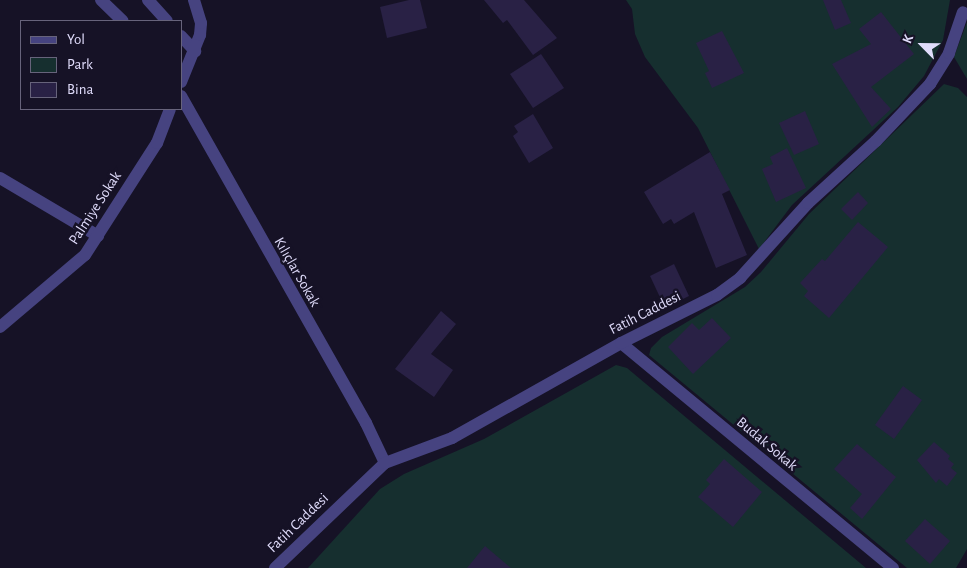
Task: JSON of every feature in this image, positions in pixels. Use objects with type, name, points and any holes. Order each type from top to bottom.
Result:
[{"type":"street","points":[[101,0],[122,20]]},
{"type":"street","points":[[148,0],[166,20]]},
{"type":"street","points":[[182,80],[195,51],[201,23],[194,0]]},
{"type":"street","name":"Fatih Caddesi","points":[[275,568],[385,463],[452,438],[621,344],[717,295],[757,262],[808,203],[876,141],[930,84],[949,53],[963,8]]},
{"type":"street","points":[[182,37],[195,51]]},
{"type":"street","name":"Kılıçlar Sokak","points":[[182,98],[366,423],[385,463]]},
{"type":"street","name":"Palmiye Sokak","points":[[0,327],[85,255],[157,143],[170,110]]},
{"type":"street","points":[[0,178],[98,236]]},
{"type":"street","name":"Budak Sokak","points":[[621,344],[893,568]]},
{"type":"green space","points":[[626,0],[950,0],[943,40],[924,76],[898,107],[792,205],[759,249],[698,128],[645,57],[635,34],[632,9]]},
{"type":"green space","points":[[967,22],[967,79],[954,57]]},
{"type":"green space","points":[[944,84],[958,88],[967,97],[967,549],[956,568],[907,568],[649,355],[651,348],[662,337],[745,287],[761,272],[809,214]]},
{"type":"green space","points":[[616,365],[627,368],[866,568],[308,568],[380,489],[404,474],[484,439]]},
{"type":"building","points":[[409,0],[420,0],[427,28],[387,38],[380,7]]},
{"type":"building","points":[[484,0],[524,0],[557,38],[533,55],[507,20],[503,23]]},
{"type":"building","points":[[823,0],[841,0],[851,23],[835,30]]},
{"type":"building","points":[[881,12],[914,54],[871,87],[891,109],[872,127],[832,64],[871,44],[859,29]]},
{"type":"building","points":[[722,31],[744,73],[712,88],[705,73],[709,71],[696,43]]},
{"type":"building","points":[[541,54],[564,88],[533,108],[510,74]]},
{"type":"building","points":[[805,111],[819,144],[794,155],[779,123]]},
{"type":"building","points":[[533,114],[553,148],[529,163],[513,136],[518,132],[514,126]]},
{"type":"building","points":[[787,148],[806,188],[776,202],[762,169],[773,164],[770,157]]},
{"type":"building","points":[[710,152],[730,190],[722,194],[747,255],[716,268],[694,212],[674,224],[671,219],[663,224],[644,192]]},
{"type":"building","points":[[858,192],[868,203],[852,220],[841,209]]},
{"type":"building","points":[[858,222],[888,247],[829,318],[804,296],[808,291],[800,283],[822,259],[825,261]]},
{"type":"building","points":[[674,264],[689,296],[665,308],[650,276]]},
{"type":"building","points":[[441,311],[456,324],[431,354],[453,370],[434,397],[395,369]]},
{"type":"building","points":[[712,318],[731,338],[693,374],[668,347],[692,323],[699,330]]},
{"type":"building","points":[[903,386],[922,400],[894,439],[875,425]]},
{"type":"building","points":[[934,442],[950,456],[948,459],[954,464],[951,468],[957,473],[947,486],[939,479],[936,483],[917,460]]},
{"type":"building","points":[[857,444],[896,477],[862,519],[850,508],[862,494],[834,469]]},
{"type":"building","points":[[724,459],[762,492],[733,527],[698,497],[710,484],[706,480]]},
{"type":"building","points":[[925,519],[950,541],[930,564],[905,541]]},
{"type":"building","points":[[485,546],[511,568],[467,568]]}]
